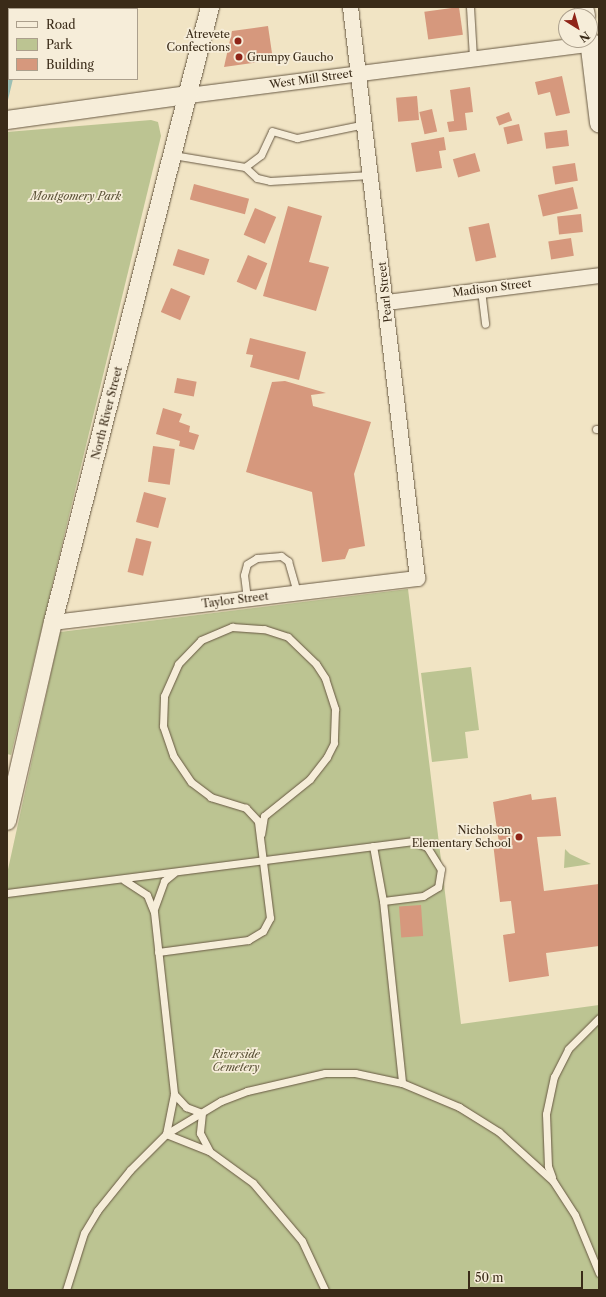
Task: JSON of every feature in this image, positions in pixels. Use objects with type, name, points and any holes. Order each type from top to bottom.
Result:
[{"type":"street","name":"North River Street","points":[[7,821],[53,622],[210,7]]},
{"type":"street","name":"Pearl Street","points":[[350,7],[360,72],[417,578]]},
{"type":"street","name":"West Mill Street","points":[[15,119],[558,47]]},
{"type":"street","points":[[593,48],[599,123]]},
{"type":"street","name":"Madison Street","points":[[386,302],[599,275]]},
{"type":"street","name":"Taylor Street","points":[[53,622],[417,578]]},
{"type":"lane","points":[[470,7],[473,58]]},
{"type":"lane","points":[[245,167],[262,155],[272,131],[298,138],[366,124]]},
{"type":"lane","points":[[172,155],[245,167],[256,178],[270,181],[371,175]]},
{"type":"lane","points":[[481,290],[485,324]]},
{"type":"lane","points":[[247,599],[244,575],[247,564],[257,558],[281,556],[288,561],[297,592]]},
{"type":"lane","points":[[158,952],[238,942],[263,931],[270,909],[261,834],[258,821],[246,808],[212,797],[191,782],[173,755],[163,726],[164,696],[178,664],[201,640],[232,627],[264,628],[288,637],[316,664],[325,678],[335,709],[334,743],[327,757],[310,779],[264,816],[261,834]]},
{"type":"lane","points":[[7,893],[373,846],[420,842],[434,855],[441,869],[438,887],[432,892],[383,901]]},
{"type":"lane","points":[[373,846],[383,901],[402,1083]]},
{"type":"lane","points":[[154,912],[164,881],[174,872]]},
{"type":"lane","points":[[123,879],[147,895],[154,912],[174,1094],[166,1134]]},
{"type":"lane","points":[[599,1018],[568,1049],[554,1077],[546,1140],[548,1166],[553,1181],[574,1215],[599,1273]]},
{"type":"lane","points":[[66,1290],[84,1233],[98,1210],[130,1170],[166,1134],[202,1113],[247,1091],[325,1073],[355,1073],[402,1083],[479,1118],[553,1181]]},
{"type":"lane","points":[[174,1094],[186,1107],[202,1113]]},
{"type":"lane","points":[[202,1113],[200,1133],[209,1151]]},
{"type":"lane","points":[[166,1134],[209,1151],[253,1183],[288,1221],[315,1263],[325,1290]]},
{"type":"green space","name":"Montgomery Park","points":[[151,120],[158,122],[161,136],[11,755],[7,754],[7,132]]},
{"type":"green space","name":"Riverside Cemetery","points":[[408,589],[461,1024],[599,1005],[599,1290],[7,1290],[7,874],[60,632]]},
{"type":"green space","points":[[471,667],[479,730],[465,732],[468,758],[432,762],[421,673]]},
{"type":"green space","points":[[565,849],[570,854],[591,864],[564,868]]},
{"type":"water","points":[[7,7],[30,7],[8,8],[8,80],[13,80],[7,104]]},
{"type":"building","points":[[459,7],[463,35],[428,40],[424,12]]},
{"type":"building","points":[[268,26],[273,60],[224,67],[232,31]]},
{"type":"building","points":[[562,76],[570,113],[556,116],[550,92],[538,95],[535,82]]},
{"type":"building","points":[[470,87],[473,112],[465,113],[467,130],[449,132],[447,122],[454,121],[450,90]]},
{"type":"building","points":[[417,96],[419,120],[398,122],[396,98]]},
{"type":"building","points":[[432,109],[437,131],[425,134],[419,112]]},
{"type":"building","points":[[509,112],[512,120],[499,125],[496,117]]},
{"type":"building","points":[[519,124],[523,141],[507,144],[503,128]]},
{"type":"building","points":[[567,130],[569,146],[546,149],[544,133]]},
{"type":"building","points":[[444,137],[446,150],[439,151],[442,168],[416,172],[411,143]]},
{"type":"building","points":[[475,153],[480,171],[458,178],[453,159]]},
{"type":"building","points":[[575,163],[578,181],[555,184],[552,167]]},
{"type":"building","points":[[194,184],[249,199],[245,214],[190,199]]},
{"type":"building","points":[[573,187],[578,208],[543,217],[538,195]]},
{"type":"building","points":[[288,206],[322,216],[309,262],[329,267],[316,311],[263,296]]},
{"type":"building","points":[[255,208],[276,217],[265,244],[244,235]]},
{"type":"building","points":[[581,214],[583,232],[559,234],[557,217]]},
{"type":"building","points":[[489,223],[496,257],[476,262],[468,227]]},
{"type":"building","points":[[571,238],[574,256],[551,259],[548,242]]},
{"type":"building","points":[[178,249],[209,259],[204,275],[173,265]]},
{"type":"building","points":[[248,255],[267,263],[256,290],[237,282]]},
{"type":"building","points":[[171,288],[190,296],[180,320],[161,312]]},
{"type":"building","points":[[250,338],[306,352],[299,380],[250,367],[253,355],[246,354]]},
{"type":"building","points":[[177,378],[197,382],[194,397],[174,393]]},
{"type":"building","points":[[285,381],[326,393],[311,395],[313,406],[371,422],[354,474],[365,546],[349,549],[345,559],[322,562],[312,492],[246,472],[272,382]]},
{"type":"building","points":[[163,408],[182,414],[179,422],[190,426],[189,432],[199,435],[194,450],[179,446],[180,441],[156,434]]},
{"type":"building","points":[[153,446],[175,449],[170,485],[148,482]]},
{"type":"building","points":[[144,492],[166,498],[158,528],[136,522]]},
{"type":"building","points":[[136,538],[152,542],[143,576],[128,572]]},
{"type":"building","points":[[531,794],[532,800],[556,797],[561,836],[537,837],[544,891],[599,884],[599,946],[546,953],[549,976],[509,982],[503,935],[515,933],[511,901],[500,902],[493,843],[499,843],[493,802]]},
{"type":"building","points":[[421,905],[423,936],[401,937],[399,907]]},
{"type":"place","name":"Atrevete Confections","points":[[238,41]]},
{"type":"place","name":"Grumpy Gaucho","points":[[239,57]]},
{"type":"place","name":"Nicholson Elementary School","points":[[519,837]]}]
